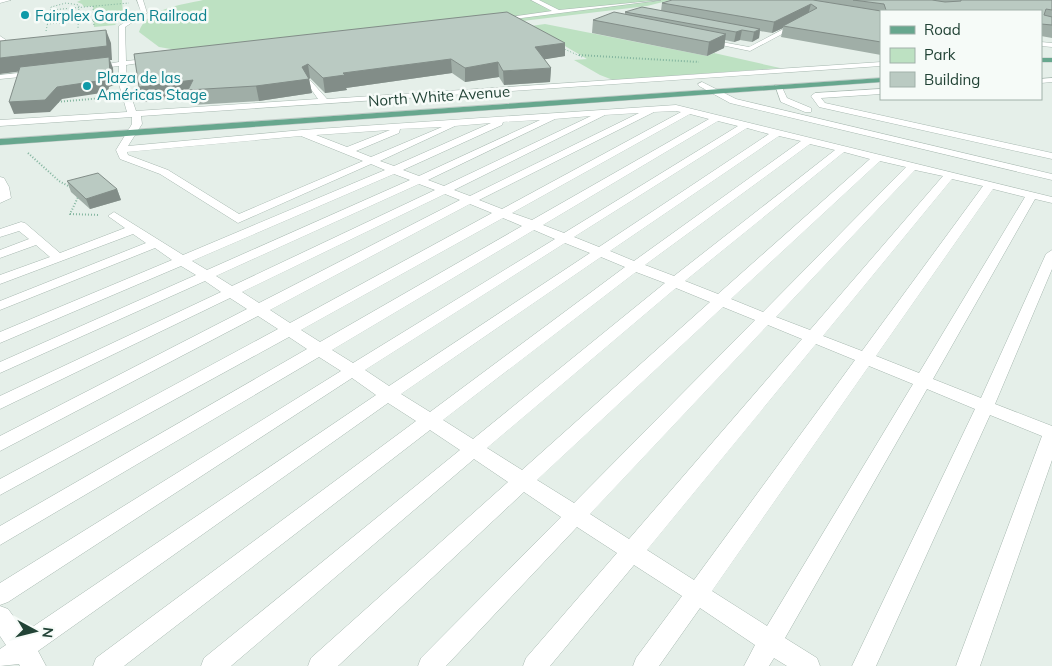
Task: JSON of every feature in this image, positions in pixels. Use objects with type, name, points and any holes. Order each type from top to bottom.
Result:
[{"type":"main road","name":"North White Avenue","points":[[0,142],[131,130],[371,103],[880,72]]},
{"type":"main road","name":"North White Avenue","points":[[0,133],[131,130],[880,80]]},
{"type":"street","points":[[0,1],[8,0]]},
{"type":"street","points":[[534,0],[558,12]]},
{"type":"street","points":[[489,20],[658,0]]},
{"type":"street","points":[[140,1],[144,13],[122,26],[122,64],[131,130],[124,157],[164,172],[238,219],[462,122]]},
{"type":"street","points":[[582,9],[600,14]]},
{"type":"street","points":[[692,38],[750,49],[810,18]]},
{"type":"street","points":[[701,34],[759,45]]},
{"type":"street","points":[[764,35],[773,37]]},
{"type":"street","points":[[0,38],[3,40],[0,43]]},
{"type":"street","points":[[85,68],[162,59]]},
{"type":"street","points":[[131,130],[324,101],[371,103],[880,64]]},
{"type":"street","points":[[0,77],[47,72]]},
{"type":"street","points":[[310,82],[324,101]]},
{"type":"street","points":[[702,84],[733,101],[1052,177]]},
{"type":"street","points":[[778,87],[784,100],[804,108],[1052,165]]},
{"type":"street","points":[[880,91],[815,96],[822,105],[1052,156]]},
{"type":"street","points":[[0,123],[131,130],[302,133],[658,107],[692,110],[1052,200]]},
{"type":"street","points":[[0,444],[470,200],[658,107]]},
{"type":"street","points":[[786,114],[804,108]]},
{"type":"street","points":[[0,488],[692,110]]},
{"type":"street","points":[[0,404],[442,189],[609,111]]},
{"type":"street","points":[[0,368],[419,180],[559,114]]},
{"type":"street","points":[[0,536],[718,117]]},
{"type":"street","points":[[0,338],[394,170],[509,118]]},
{"type":"street","points":[[0,595],[352,370],[747,124]]},
{"type":"street","points":[[347,151],[409,125]]},
{"type":"street","points":[[0,662],[28,657],[389,394],[778,132]]},
{"type":"street","points":[[302,133],[1052,433],[968,666]]},
{"type":"street","points":[[105,666],[635,266],[809,140]]},
{"type":"street","points":[[214,666],[675,282],[843,148]]},
{"type":"street","points":[[320,666],[521,480],[878,157]]},
{"type":"street","points":[[430,666],[913,166]]},
{"type":"street","points":[[535,666],[950,175]]},
{"type":"street","points":[[0,180],[4,187],[5,198],[0,200]]},
{"type":"street","points":[[646,666],[990,185]]},
{"type":"street","points":[[756,666],[1032,195]]},
{"type":"street","points":[[114,216],[808,666]]},
{"type":"street","points":[[0,233],[21,226],[59,258]]},
{"type":"street","points":[[0,280],[134,229]]},
{"type":"street","points":[[0,254],[38,240]]},
{"type":"street","points":[[0,306],[156,243]]},
{"type":"street","points":[[864,666],[986,406],[1052,254]]},
{"type":"street","points":[[0,616],[28,657]]},
{"type":"path","points":[[51,10],[140,1]]},
{"type":"path","points":[[46,32],[51,7],[66,3],[76,3],[79,7],[78,28]]},
{"type":"path","points":[[94,6],[94,27]]},
{"type":"path","points":[[49,18],[94,13]]},
{"type":"path","points":[[47,24],[94,20]]},
{"type":"path","points":[[560,47],[583,57],[699,62]]},
{"type":"path","points":[[51,103],[126,96]]},
{"type":"path","points":[[22,148],[59,181],[79,194],[70,214],[114,216]]},
{"type":"green space","points":[[81,0],[122,0],[123,17],[115,25],[94,27],[93,6],[84,7],[77,2]]},
{"type":"green space","points":[[203,0],[671,0],[647,6],[455,29],[183,51],[159,47],[139,32],[143,24],[157,13],[175,6]]},
{"type":"green space","points":[[545,24],[707,56],[714,53],[780,68],[613,80],[574,60],[587,59],[531,26]]},
{"type":"building","points":[[672,0],[813,0],[880,11],[880,42],[783,26],[817,8],[811,4],[774,22],[662,3]]},
{"type":"building","points":[[853,0],[932,0],[945,2],[961,0],[1052,0],[1052,10],[1046,9],[1044,15],[1052,17],[1052,25],[1042,24],[1042,10],[886,10],[884,4]]},
{"type":"building","points":[[642,7],[760,29],[754,32],[742,30],[736,32],[625,12]]},
{"type":"building","points":[[507,12],[565,43],[535,47],[551,68],[503,71],[498,62],[465,68],[451,59],[343,73],[345,75],[323,78],[308,64],[302,67],[309,79],[256,86],[188,90],[193,80],[139,87],[134,54]]},
{"type":"building","points":[[614,12],[726,34],[709,42],[593,20]]},
{"type":"building","points":[[106,30],[107,46],[0,58],[0,41]]},
{"type":"building","points":[[109,57],[110,74],[105,76],[104,80],[57,87],[45,100],[9,102],[20,67]]},
{"type":"building","points":[[98,173],[117,189],[86,199],[67,181]]},
{"type":"place","name":"Fairplex Garden Railroad","points":[[25,15]]},
{"type":"place","name":"Plaza de las Américas Stage","points":[[87,86]]}]
